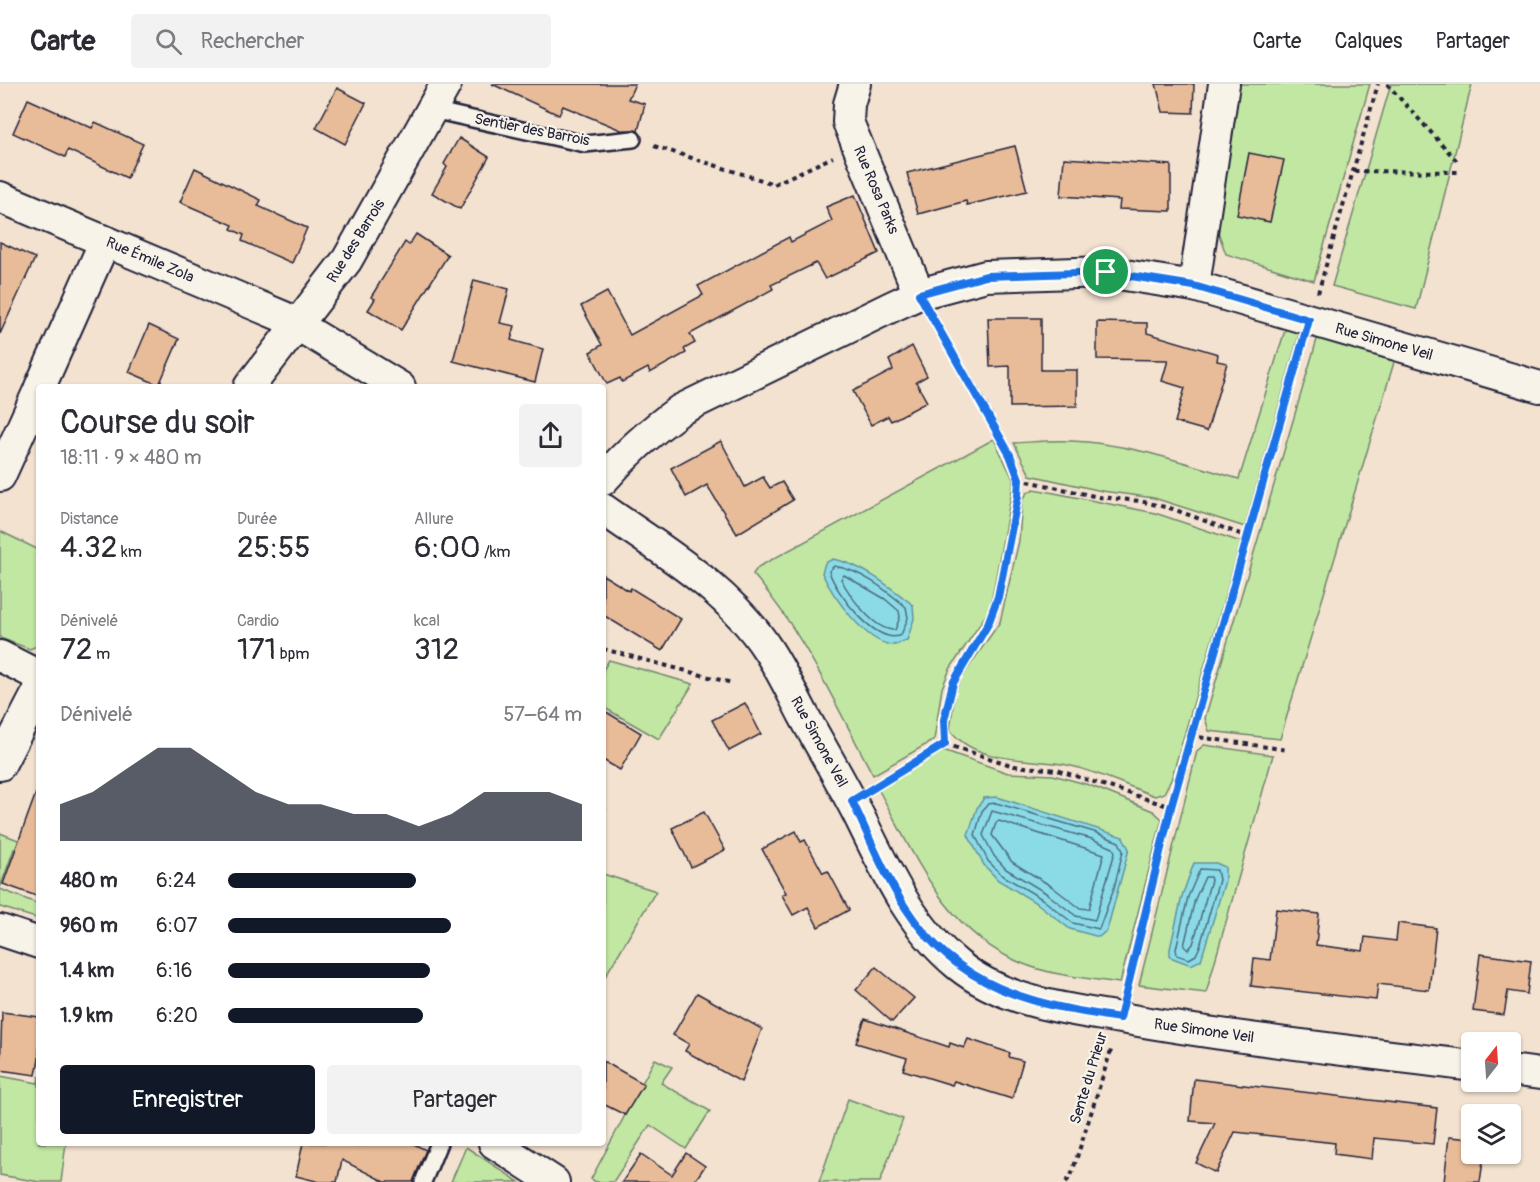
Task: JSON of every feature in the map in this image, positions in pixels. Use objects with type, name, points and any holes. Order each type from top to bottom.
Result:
[{"type":"street","name":"Rue Rosa Parks","points":[[855,84],[849,104],[848,122],[919,294]]},
{"type":"street","points":[[1194,286],[1224,84]]},
{"type":"street","name":"Rue des Barrois","points":[[251,384],[347,260],[441,91]]},
{"type":"street","name":"Rue Émile Zola","points":[[0,197],[263,307],[298,325]]},
{"type":"street","points":[[42,384],[105,242]]},
{"type":"street","name":"Rue Simone Veil","points":[[606,477],[633,447],[680,410],[783,357],[919,294],[986,276],[1095,273],[1194,286],[1540,387]]},
{"type":"street","points":[[298,325],[395,384]]},
{"type":"street","points":[[0,476],[36,397]]},
{"type":"street","name":"Rue Simone Veil","points":[[606,511],[673,558],[726,600],[746,620],[768,650],[852,801],[904,906],[925,934],[960,967],[1000,990],[1060,1008],[1192,1032],[1461,1065]]},
{"type":"street","points":[[0,656],[36,674]]},
{"type":"street","points":[[0,765],[36,696]]},
{"type":"street","points":[[0,930],[36,942]]},
{"type":"street","points":[[1521,1071],[1540,1074]]},
{"type":"street","points":[[499,1146],[554,1182]]},
{"type":"lane","name":"Sentier des Barrois","points":[[441,91],[585,144],[633,139]]},
{"type":"lane","points":[[423,1182],[438,1146]]},
{"type":"path","name":"Sente du Prieur","points":[[1066,1182],[1081,1143],[1120,1018],[1171,807],[1378,84]]},
{"type":"path","points":[[1386,84],[1457,161]]},
{"type":"path","points":[[633,139],[774,184],[857,146]]},
{"type":"path","points":[[1353,171],[1461,172]]},
{"type":"path","points":[[919,294],[999,432],[1019,479],[1009,551],[998,597],[988,624],[953,683],[944,720],[945,744]]},
{"type":"path","points":[[1019,479],[1098,497],[1140,501],[1173,509],[1248,537]]},
{"type":"path","points":[[606,650],[732,683]]},
{"type":"path","points":[[1191,736],[1288,750]]},
{"type":"path","points":[[852,801],[945,744],[1014,766],[1057,770],[1171,807]]},
{"type":"green space","points":[[1233,84],[1370,84],[1314,281],[1226,254],[1213,218]]},
{"type":"green space","points":[[1391,84],[1472,84],[1416,309],[1332,286]]},
{"type":"green space","points":[[1286,327],[1300,331],[1245,527],[1154,498],[1102,491],[1030,475],[1014,443],[1064,441],[1114,446],[1156,455],[1239,479]]},
{"type":"green space","points":[[1318,336],[1395,359],[1280,739],[1209,731],[1205,718]]},
{"type":"green space","points":[[994,439],[1013,479],[1013,485],[990,609],[950,669],[942,688],[934,740],[873,775],[804,645],[753,574],[758,567]]},
{"type":"green space","points":[[1034,489],[1155,513],[1241,542],[1171,780],[1164,793],[1155,796],[1067,765],[988,754],[961,741],[950,730],[955,692],[961,678],[1000,622],[1019,541],[1022,501],[1027,493]]},
{"type":"green space","points":[[0,531],[36,549],[36,646],[30,649],[0,638]]},
{"type":"green space","points":[[609,660],[693,684],[659,739],[606,709],[606,665]]},
{"type":"green space","points":[[1204,745],[1273,755],[1206,993],[1139,985],[1197,751]]},
{"type":"green space","points":[[943,750],[1008,773],[1053,775],[1089,785],[1153,811],[1162,819],[1120,983],[1057,974],[1021,963],[995,949],[972,932],[952,912],[919,865],[878,789]]},
{"type":"green space","points":[[0,833],[36,847],[36,857],[14,849],[0,888]]},
{"type":"green space","points":[[606,875],[656,891],[606,975]]},
{"type":"green space","points":[[0,889],[36,903],[36,918],[0,907]]},
{"type":"green space","points":[[655,1059],[672,1067],[661,1083],[710,1111],[686,1149],[650,1125],[613,1182],[596,1182],[591,1179]]},
{"type":"green space","points":[[0,1076],[36,1083],[36,1146],[66,1146],[61,1182],[40,1182],[0,1175]]},
{"type":"green space","points":[[848,1099],[903,1119],[880,1182],[819,1182]]},
{"type":"green space","points":[[466,1147],[519,1182],[451,1182]]},
{"type":"water","points":[[833,559],[865,571],[913,605],[914,619],[907,640],[893,645],[883,643],[861,628],[842,605],[822,573],[825,563]]},
{"type":"water","points":[[997,797],[1123,837],[1129,849],[1107,930],[1099,937],[1070,929],[1038,904],[998,880],[984,865],[968,835],[977,808],[984,798]]},
{"type":"water","points":[[1194,863],[1216,863],[1225,867],[1225,881],[1201,960],[1191,965],[1170,957],[1170,949],[1182,896]]},
{"type":"building","points":[[492,84],[635,84],[628,99],[645,104],[638,131],[621,130],[563,106],[559,115]]},
{"type":"building","points":[[1156,84],[1194,84],[1193,113],[1163,112]]},
{"type":"building","points":[[337,88],[366,103],[345,144],[316,128]]},
{"type":"building","points":[[28,99],[92,128],[95,122],[143,144],[127,178],[68,150],[65,157],[13,133]]},
{"type":"building","points":[[459,138],[489,157],[460,209],[432,193],[447,167],[444,164]]},
{"type":"building","points":[[1015,146],[1027,191],[967,205],[966,201],[918,214],[907,173]]},
{"type":"building","points":[[1249,153],[1284,160],[1270,222],[1237,215]]},
{"type":"building","points":[[1064,158],[1171,165],[1171,211],[1119,209],[1120,200],[1061,196]]},
{"type":"building","points":[[195,168],[261,200],[258,206],[307,228],[292,263],[242,241],[244,235],[231,229],[233,225],[180,202]]},
{"type":"building","points":[[855,195],[879,253],[825,279],[816,263],[771,285],[773,289],[690,334],[695,343],[684,349],[686,353],[650,373],[648,368],[622,382],[620,378],[607,384],[590,352],[602,345],[581,306],[607,292],[630,335],[703,295],[698,286],[789,237],[791,242],[832,221],[826,207]]},
{"type":"building","points":[[416,234],[448,255],[401,330],[368,310],[375,299],[371,297],[405,242],[409,245]]},
{"type":"building","points":[[0,242],[35,258],[0,334]]},
{"type":"building","points":[[474,280],[509,289],[500,323],[515,326],[511,340],[543,349],[535,382],[453,361]]},
{"type":"building","points":[[988,318],[1041,318],[1041,370],[1077,370],[1077,406],[1010,407],[1010,366],[990,367]]},
{"type":"building","points":[[1097,322],[1147,323],[1147,333],[1218,354],[1217,361],[1227,363],[1207,431],[1175,422],[1185,388],[1162,381],[1168,360],[1097,359]]},
{"type":"building","points":[[149,325],[179,339],[159,384],[129,372]]},
{"type":"building","points":[[912,346],[927,376],[916,382],[927,402],[891,421],[888,416],[871,425],[853,391],[893,370],[889,360]]},
{"type":"building","points":[[721,441],[745,487],[763,477],[770,488],[782,482],[793,500],[737,534],[707,485],[686,497],[671,468]]},
{"type":"building","points":[[606,577],[629,591],[631,588],[681,619],[662,651],[606,617]]},
{"type":"building","points":[[745,703],[761,734],[729,751],[712,720]]},
{"type":"building","points":[[606,712],[641,733],[620,770],[606,762]]},
{"type":"building","points":[[36,793],[36,896],[3,884]]},
{"type":"building","points":[[704,812],[725,850],[691,867],[672,828]]},
{"type":"building","points":[[796,831],[801,842],[805,840],[823,873],[828,871],[849,910],[818,927],[808,907],[793,915],[782,895],[786,893],[762,849]]},
{"type":"building","points":[[1276,909],[1319,914],[1316,945],[1363,951],[1365,937],[1396,941],[1398,923],[1436,928],[1429,990],[1378,984],[1376,1000],[1251,986],[1254,958],[1270,960]]},
{"type":"building","points":[[1480,954],[1531,961],[1527,994],[1508,991],[1504,1015],[1473,1011]]},
{"type":"building","points":[[876,967],[914,998],[892,1022],[856,990]]},
{"type":"building","points":[[697,993],[762,1029],[741,1082],[685,1051],[689,1044],[673,1035]]},
{"type":"building","points":[[2,1012],[36,1017],[36,1075],[0,1070]]},
{"type":"building","points":[[865,1019],[949,1047],[950,1043],[964,1048],[968,1039],[1010,1053],[1009,1057],[1023,1061],[1012,1099],[954,1081],[952,1085],[903,1070],[907,1058],[856,1043]]},
{"type":"building","points":[[606,1063],[644,1084],[625,1115],[606,1106]]},
{"type":"building","points":[[1194,1079],[1437,1108],[1433,1144],[1374,1138],[1372,1159],[1334,1154],[1335,1143],[1235,1132],[1216,1173],[1196,1163],[1215,1123],[1190,1121]]},
{"type":"building","points":[[1449,1137],[1461,1138],[1461,1164],[1483,1164],[1480,1182],[1444,1182]]},
{"type":"building","points":[[302,1146],[418,1146],[426,1150],[413,1182],[385,1182],[342,1160],[337,1182],[320,1182],[296,1176]]},
{"type":"building","points":[[686,1153],[705,1166],[694,1182],[622,1182],[641,1154],[672,1175]]},
{"type":"route","points":[[1106,272],[1194,286],[1309,320],[1171,807],[1120,1018],[1060,1008],[1000,990],[960,967],[925,934],[904,906],[852,801],[945,744],[944,720],[953,683],[988,624],[998,597],[1009,551],[1018,496],[1019,479],[999,432],[919,294],[986,276],[1106,272]]}]
